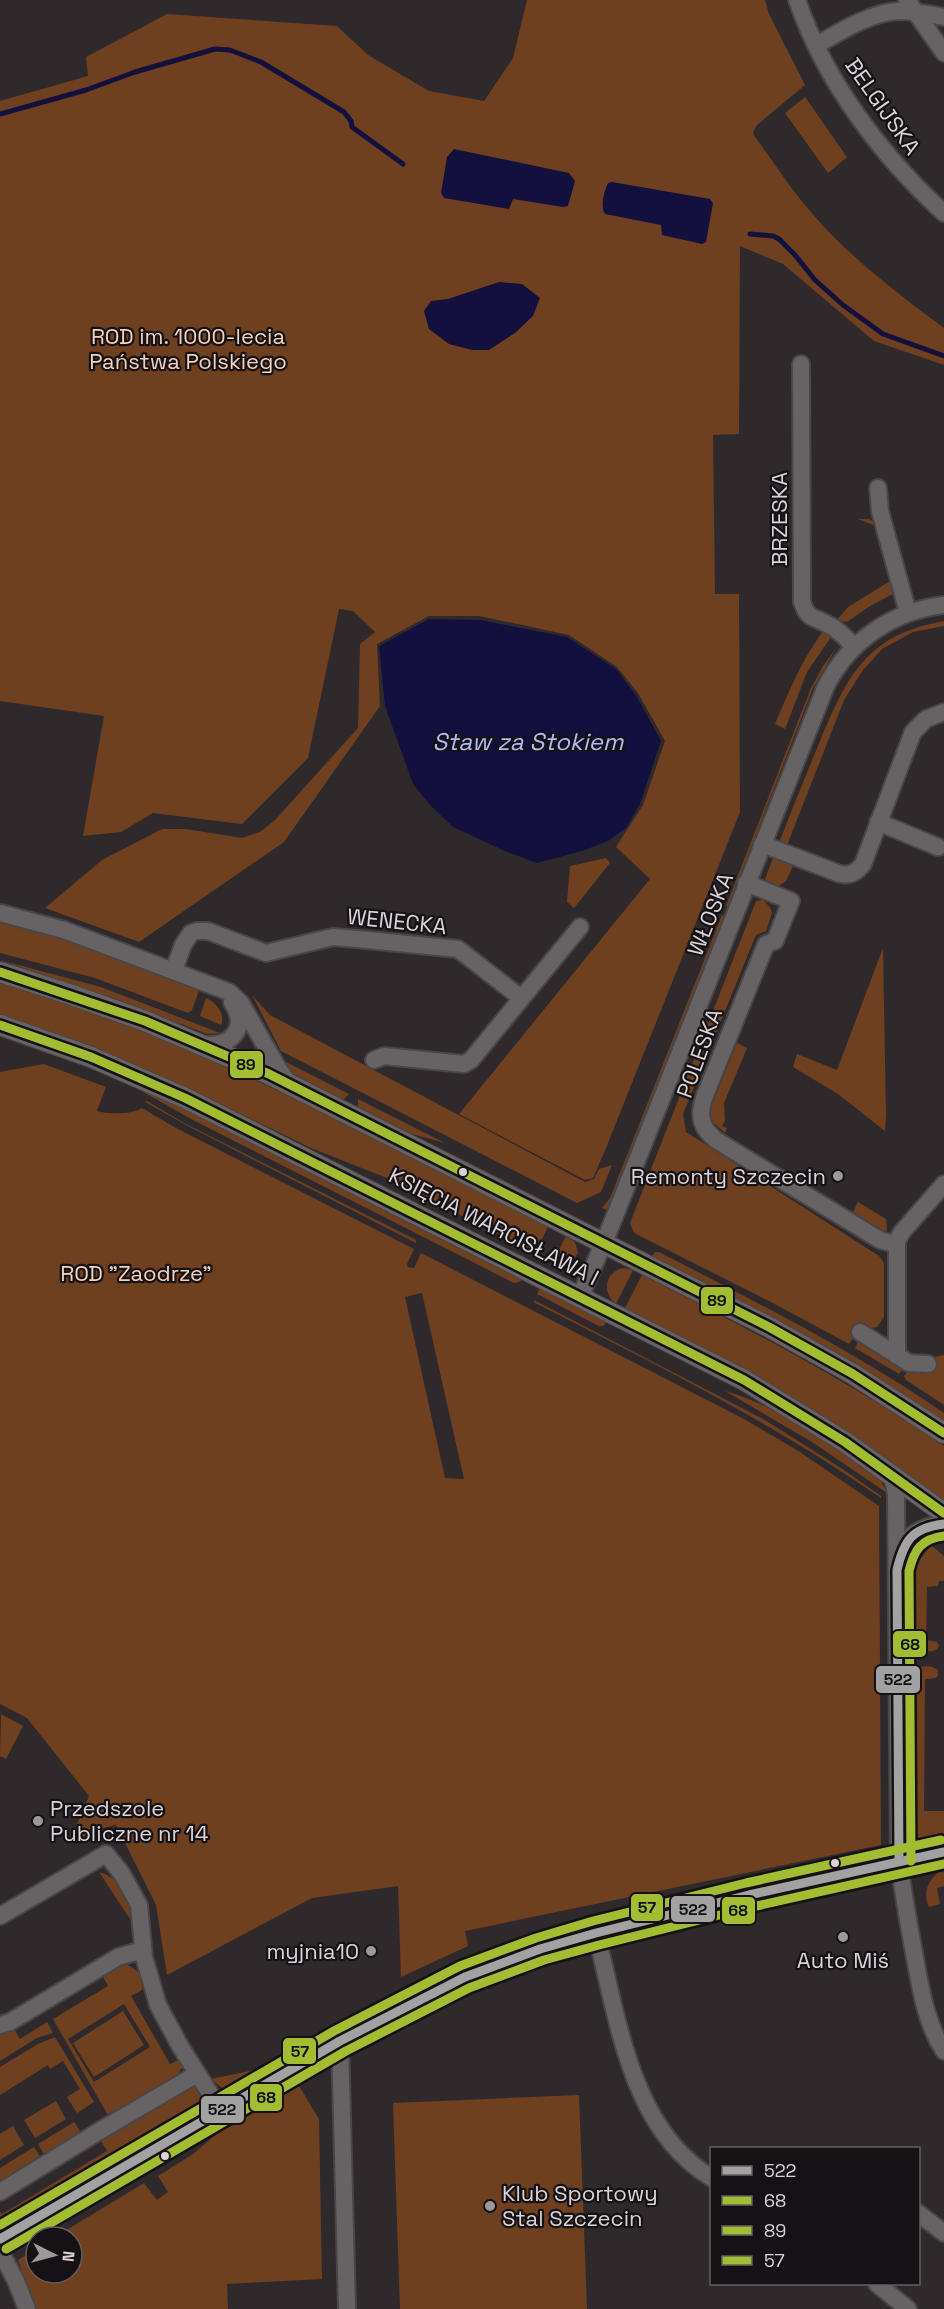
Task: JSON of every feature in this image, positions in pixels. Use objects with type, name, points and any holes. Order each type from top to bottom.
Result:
[{"type":"street","name":"BELGIJSKA","points":[[797,0],[839,86],[886,153],[916,187],[944,213]]},
{"type":"street","name":"BELGIJSKA","points":[[817,45],[855,25],[914,4],[944,16]]},
{"type":"street","points":[[914,4],[926,30],[944,53]]},
{"type":"street","name":"BRZESKA","points":[[801,364],[802,602],[806,613],[835,629],[854,647]]},
{"type":"street","points":[[878,488],[880,511],[908,613]]},
{"type":"street","name":"WŁOSKA","points":[[580,1297],[604,1244],[826,686],[854,647],[881,626],[908,613],[944,605]]},
{"type":"street","points":[[762,844],[840,874],[849,875],[859,870],[913,732],[926,718],[944,712]]},
{"type":"street","points":[[878,822],[938,847]]},
{"type":"street","name":"POLESKA","points":[[746,883],[791,901],[775,941],[766,944],[704,1098],[701,1116],[704,1129],[716,1140],[880,1240],[897,1245]]},
{"type":"street","points":[[0,913],[63,930],[230,992],[241,1003],[290,1085]]},
{"type":"street","points":[[374,1060],[384,1056],[464,1064],[471,1060],[580,927]]},
{"type":"street","name":"WENECKA","points":[[174,970],[183,945],[191,933],[197,931],[208,931],[266,953],[333,937],[459,949],[521,998]]},
{"type":"street","name":"KSIĘCIA WARCISŁAWA I","points":[[0,972],[110,1008],[205,1045],[290,1085],[810,1349],[892,1398],[944,1433]]},
{"type":"street","points":[[205,1045],[219,1046],[226,1043],[234,1034],[239,1017],[231,1000],[211,984]]},
{"type":"street","name":"KSIĘCIA WARCISŁAWA I","points":[[0,1025],[91,1057],[175,1093],[744,1380],[807,1418],[944,1513]]},
{"type":"street","points":[[897,1356],[897,1245],[902,1232],[944,1184]]},
{"type":"street","points":[[860,1332],[909,1364],[928,1364]]},
{"type":"street","points":[[888,1472],[893,1479],[896,1494],[899,1861],[922,1998],[931,2026],[944,2052]]},
{"type":"street","points":[[897,1570],[904,1543],[911,1535],[928,1527],[944,1524]]},
{"type":"street","points":[[0,2239],[340,2041],[465,1977],[540,1949],[596,1933],[749,1895],[944,1852]]},
{"type":"street","points":[[0,1916],[106,1854],[122,1874],[139,1905],[143,1950],[158,2005],[197,2074],[221,2110]]},
{"type":"street","points":[[596,1933],[626,2054],[640,2092],[668,2139],[694,2168],[710,2177]]},
{"type":"street","points":[[0,2025],[13,2021],[118,1957],[143,1950]]},
{"type":"street","points":[[340,2041],[347,2309]]},
{"type":"street","points":[[0,2192],[197,2074]]},
{"type":"street","points":[[920,2215],[944,2233]]},
{"type":"street","points":[[0,2251],[16,2281],[27,2309]]},
{"type":"street","points":[[879,2285],[908,2309]]},
{"type":"green space","name":"ROD im. 1000-lecia Państwa Polskiego","points":[[527,0],[765,0],[769,14],[805,85],[757,125],[753,132],[755,137],[825,228],[857,259],[944,328],[944,365],[874,341],[783,264],[740,246],[739,434],[713,435],[715,594],[739,594],[740,812],[606,1148],[593,1178],[585,1180],[459,1114],[650,879],[616,847],[643,805],[665,741],[638,693],[617,667],[569,635],[479,616],[429,616],[377,644],[380,706],[284,842],[139,942],[45,908],[102,860],[162,829],[186,829],[242,838],[260,832],[275,820],[358,728],[360,644],[375,632],[353,611],[339,609],[308,758],[242,824],[153,813],[121,832],[83,836],[104,716],[0,701],[0,101],[88,76],[86,57],[167,14],[337,26],[368,55],[429,91],[484,101],[513,58]]},
{"type":"green space","points":[[805,97],[847,157],[828,173],[785,113]]},
{"type":"green space","points":[[858,519],[869,519],[876,523],[895,593],[870,606],[847,622],[837,620],[848,607],[890,581],[876,526]]},
{"type":"green space","points":[[944,621],[944,626],[913,632],[882,649],[863,670],[844,700],[786,848],[779,843],[830,717],[851,677],[878,647],[896,636],[918,627]]},
{"type":"green space","points":[[824,630],[831,637],[807,672],[785,729],[775,724],[791,687]]},
{"type":"green space","points":[[837,647],[813,688],[728,906],[726,906],[811,688]]},
{"type":"green space","points":[[606,858],[610,863],[574,908],[567,902],[570,866]]},
{"type":"green space","points":[[773,858],[808,870],[807,872],[793,866],[786,881],[777,887],[765,879]]},
{"type":"green space","points":[[763,900],[772,913],[766,931],[756,935],[683,1114],[686,1132],[879,1256],[884,1263],[884,1317],[877,1327],[857,1332],[849,1344],[636,1234],[630,1223],[756,901]]},
{"type":"green space","points":[[722,915],[724,916],[607,1210],[602,1208],[610,1198]]},
{"type":"green space","points":[[0,921],[52,935],[200,988],[192,1010],[188,1013],[95,978],[0,953]]},
{"type":"green space","points":[[883,948],[885,1131],[838,1094],[793,1067],[797,1054],[837,1070]]},
{"type":"green space","points":[[0,960],[101,987],[220,1033],[207,1034],[118,1000]]},
{"type":"green space","points":[[0,983],[72,1006],[211,1060],[347,1124],[548,1227],[535,1253],[387,1178],[311,1148],[173,1081],[82,1043],[0,1014]]},
{"type":"green space","points":[[252,995],[270,1015],[585,1182],[594,1179],[599,1169],[612,1165],[601,1192],[577,1203],[281,1051]]},
{"type":"green space","points":[[206,998],[219,1009],[222,1017],[221,1025],[200,1016]]},
{"type":"green space","points":[[737,1043],[747,1048],[724,1103],[725,1121],[722,1126],[727,1128],[725,1133],[713,1122],[710,1114]]},
{"type":"green space","points":[[280,1059],[349,1094],[343,1100],[292,1073]]},
{"type":"green space","name":"ROD \"Zaodrze\"","points":[[44,1064],[106,1087],[97,1111],[126,1113],[142,1108],[176,1128],[414,1249],[407,1264],[408,1267],[414,1268],[421,1253],[744,1419],[800,1452],[879,1506],[881,1845],[465,1931],[468,1946],[401,1977],[398,1886],[312,1898],[167,1975],[156,1905],[116,1825],[103,1828],[69,1843],[89,1796],[27,1718],[0,1704],[0,1072]],"holes":[[[422,1293],[464,1479],[445,1478],[405,1297]]]},
{"type":"green space","points":[[131,1085],[194,1113],[522,1280],[514,1283],[191,1119]]},
{"type":"green space","points":[[358,1099],[445,1143],[412,1134],[358,1107]]},
{"type":"green space","points":[[147,1101],[186,1124],[416,1240],[416,1243],[186,1125],[145,1102]]},
{"type":"green space","points":[[858,1202],[886,1219],[887,1231],[880,1230],[853,1212]]},
{"type":"green space","points":[[566,1236],[575,1242],[578,1253],[570,1264],[561,1265],[553,1262]]},
{"type":"green space","points":[[655,1252],[659,1252],[840,1348],[944,1413],[944,1421],[830,1349],[652,1256]]},
{"type":"green space","points":[[624,1268],[633,1270],[616,1304],[608,1294],[607,1283],[613,1273]]},
{"type":"green space","points":[[642,1275],[796,1356],[871,1399],[944,1446],[944,1501],[866,1444],[783,1392],[625,1308]]},
{"type":"green space","points":[[540,1288],[607,1322],[599,1326],[537,1294]]},
{"type":"green space","points":[[534,1300],[765,1420],[844,1470],[881,1498],[754,1419],[668,1371],[535,1303]]},
{"type":"green space","points":[[860,1338],[904,1367],[899,1374],[855,1348]]},
{"type":"green space","points":[[944,1355],[944,1405],[906,1380],[904,1376],[922,1361]]},
{"type":"green space","points":[[725,1391],[764,1406],[801,1426],[872,1473],[881,1481],[887,1493],[812,1442]]},
{"type":"green space","points":[[931,1545],[944,1556],[944,1581],[939,1581],[938,1586],[927,1587],[926,1640],[937,1642],[939,1646],[936,1650],[929,1651],[920,1650],[911,1645],[911,1571]]},
{"type":"green space","points":[[930,1666],[938,1670],[938,1675],[936,1678],[925,1679],[924,1811],[944,1811],[944,1838],[926,1841],[919,1838],[913,1830],[912,1671],[919,1667]]},
{"type":"green space","points":[[1,1714],[23,1726],[6,1759],[0,1756]]},
{"type":"green space","points":[[944,1868],[944,1886],[937,1888],[940,1904],[929,1907],[926,1895],[929,1884]]},
{"type":"green space","points":[[99,1872],[114,1879],[123,1891],[132,1922]]},
{"type":"green space","points":[[123,1963],[132,1967],[141,1976],[142,1990],[131,1996],[170,2064],[183,2058],[182,2068],[177,2075],[109,2117],[53,2019],[108,1986],[101,1973]],"holes":[[[124,2004],[150,2047],[94,2082],[68,2039]]]},
{"type":"green space","points":[[123,2011],[144,2045],[94,2077],[73,2043]]},
{"type":"green space","points":[[47,2022],[53,2033],[37,2038],[0,2061],[0,2031],[13,2027],[20,2039]]},
{"type":"green space","points":[[55,2037],[94,2102],[77,2113],[67,2097],[80,2089],[63,2061],[50,2069],[48,2065],[0,2095],[0,2067],[38,2044]]},
{"type":"green space","points":[[283,2064],[237,2091],[222,2088],[211,2079]]},
{"type":"green space","points":[[299,2086],[319,2119],[322,2279],[227,2284],[228,2309],[35,2309],[27,2285],[84,2285],[84,2225],[75,2225],[144,2183],[157,2200],[168,2192],[158,2176],[193,2154],[220,2131]]},
{"type":"green space","points":[[188,2087],[196,2087],[202,2091],[198,2115],[0,2233],[0,2212],[2,2214],[107,2151],[100,2139]]},
{"type":"green space","name":"Klub Sportowy Stal Szczecin","points":[[579,2095],[587,2309],[400,2309],[393,2103]]},
{"type":"green space","points":[[56,2101],[66,2119],[35,2138],[24,2120]]},
{"type":"green space","points":[[74,2122],[82,2134],[45,2156],[38,2144]]},
{"type":"green space","points":[[13,2126],[24,2145],[0,2160],[0,2134]]},
{"type":"green space","points":[[34,2147],[41,2158],[0,2183],[0,2168]]},
{"type":"green space","points":[[138,2178],[60,2225],[43,2225],[94,2194]]},
{"type":"green space","points":[[24,2237],[24,2247],[14,2252],[20,2239]]},
{"type":"green space","points":[[24,2256],[24,2277],[18,2260]]},
{"type":"water","points":[[454,149],[569,173],[575,181],[568,206],[513,199],[509,209],[444,198],[441,193],[447,157]]},
{"type":"water","points":[[608,183],[710,199],[713,203],[706,242],[702,244],[662,235],[661,225],[605,214],[604,194]]},
{"type":"water","points":[[499,282],[522,284],[540,298],[533,316],[515,333],[489,350],[472,350],[449,344],[429,329],[424,311],[431,301],[448,299]]},
{"type":"water","name":"Staw za Stokiem","points":[[429,619],[480,620],[567,637],[616,669],[636,695],[661,741],[640,804],[626,828],[608,841],[582,851],[537,863],[453,827],[430,805],[413,784],[385,706],[379,646]]},
{"type":"waterway","points":[[0,114],[86,90],[135,72],[215,49],[230,50],[261,62],[344,112],[351,121],[352,127],[403,164]]},
{"type":"waterway","points":[[750,234],[773,236],[779,239],[815,280],[843,305],[883,334],[944,356]]},
{"type":"transit line","name":"89","points":[[0,972],[145,1021],[269,1074],[769,1327],[853,1374],[944,1433]]},
{"type":"transit line","name":"89","points":[[0,1025],[91,1057],[185,1098],[744,1380],[845,1442],[944,1513]]},
{"type":"transit line","name":"522","points":[[899,1861],[897,1570],[903,1551],[911,1537],[924,1529],[944,1524]]},
{"type":"transit line","name":"68","points":[[911,1861],[909,1571],[916,1551],[924,1543],[944,1536]]},
{"type":"transit line","name":"57","points":[[0,2225],[334,2031],[460,1966],[536,1938],[593,1921],[746,1883],[941,1840]]},
{"type":"transit line","name":"522","points":[[0,2239],[340,2041],[465,1977],[540,1949],[596,1933],[749,1895],[944,1852]]},
{"type":"transit line","name":"68","points":[[6,2249],[346,2051],[469,1988],[544,1960],[599,1945],[752,1907],[944,1864]]},
{"type":"place","name":"Remonty Szczecin","points":[[838,1176]]},
{"type":"place","name":"Przedszole Publiczne nr 14","points":[[38,1821]]},
{"type":"place","name":"Auto Miś","points":[[843,1937]]},
{"type":"place","name":"myjnia10","points":[[371,1951]]},
{"type":"place","name":"Klub Sportowy Stal Szczecin","points":[[490,2206]]}]
